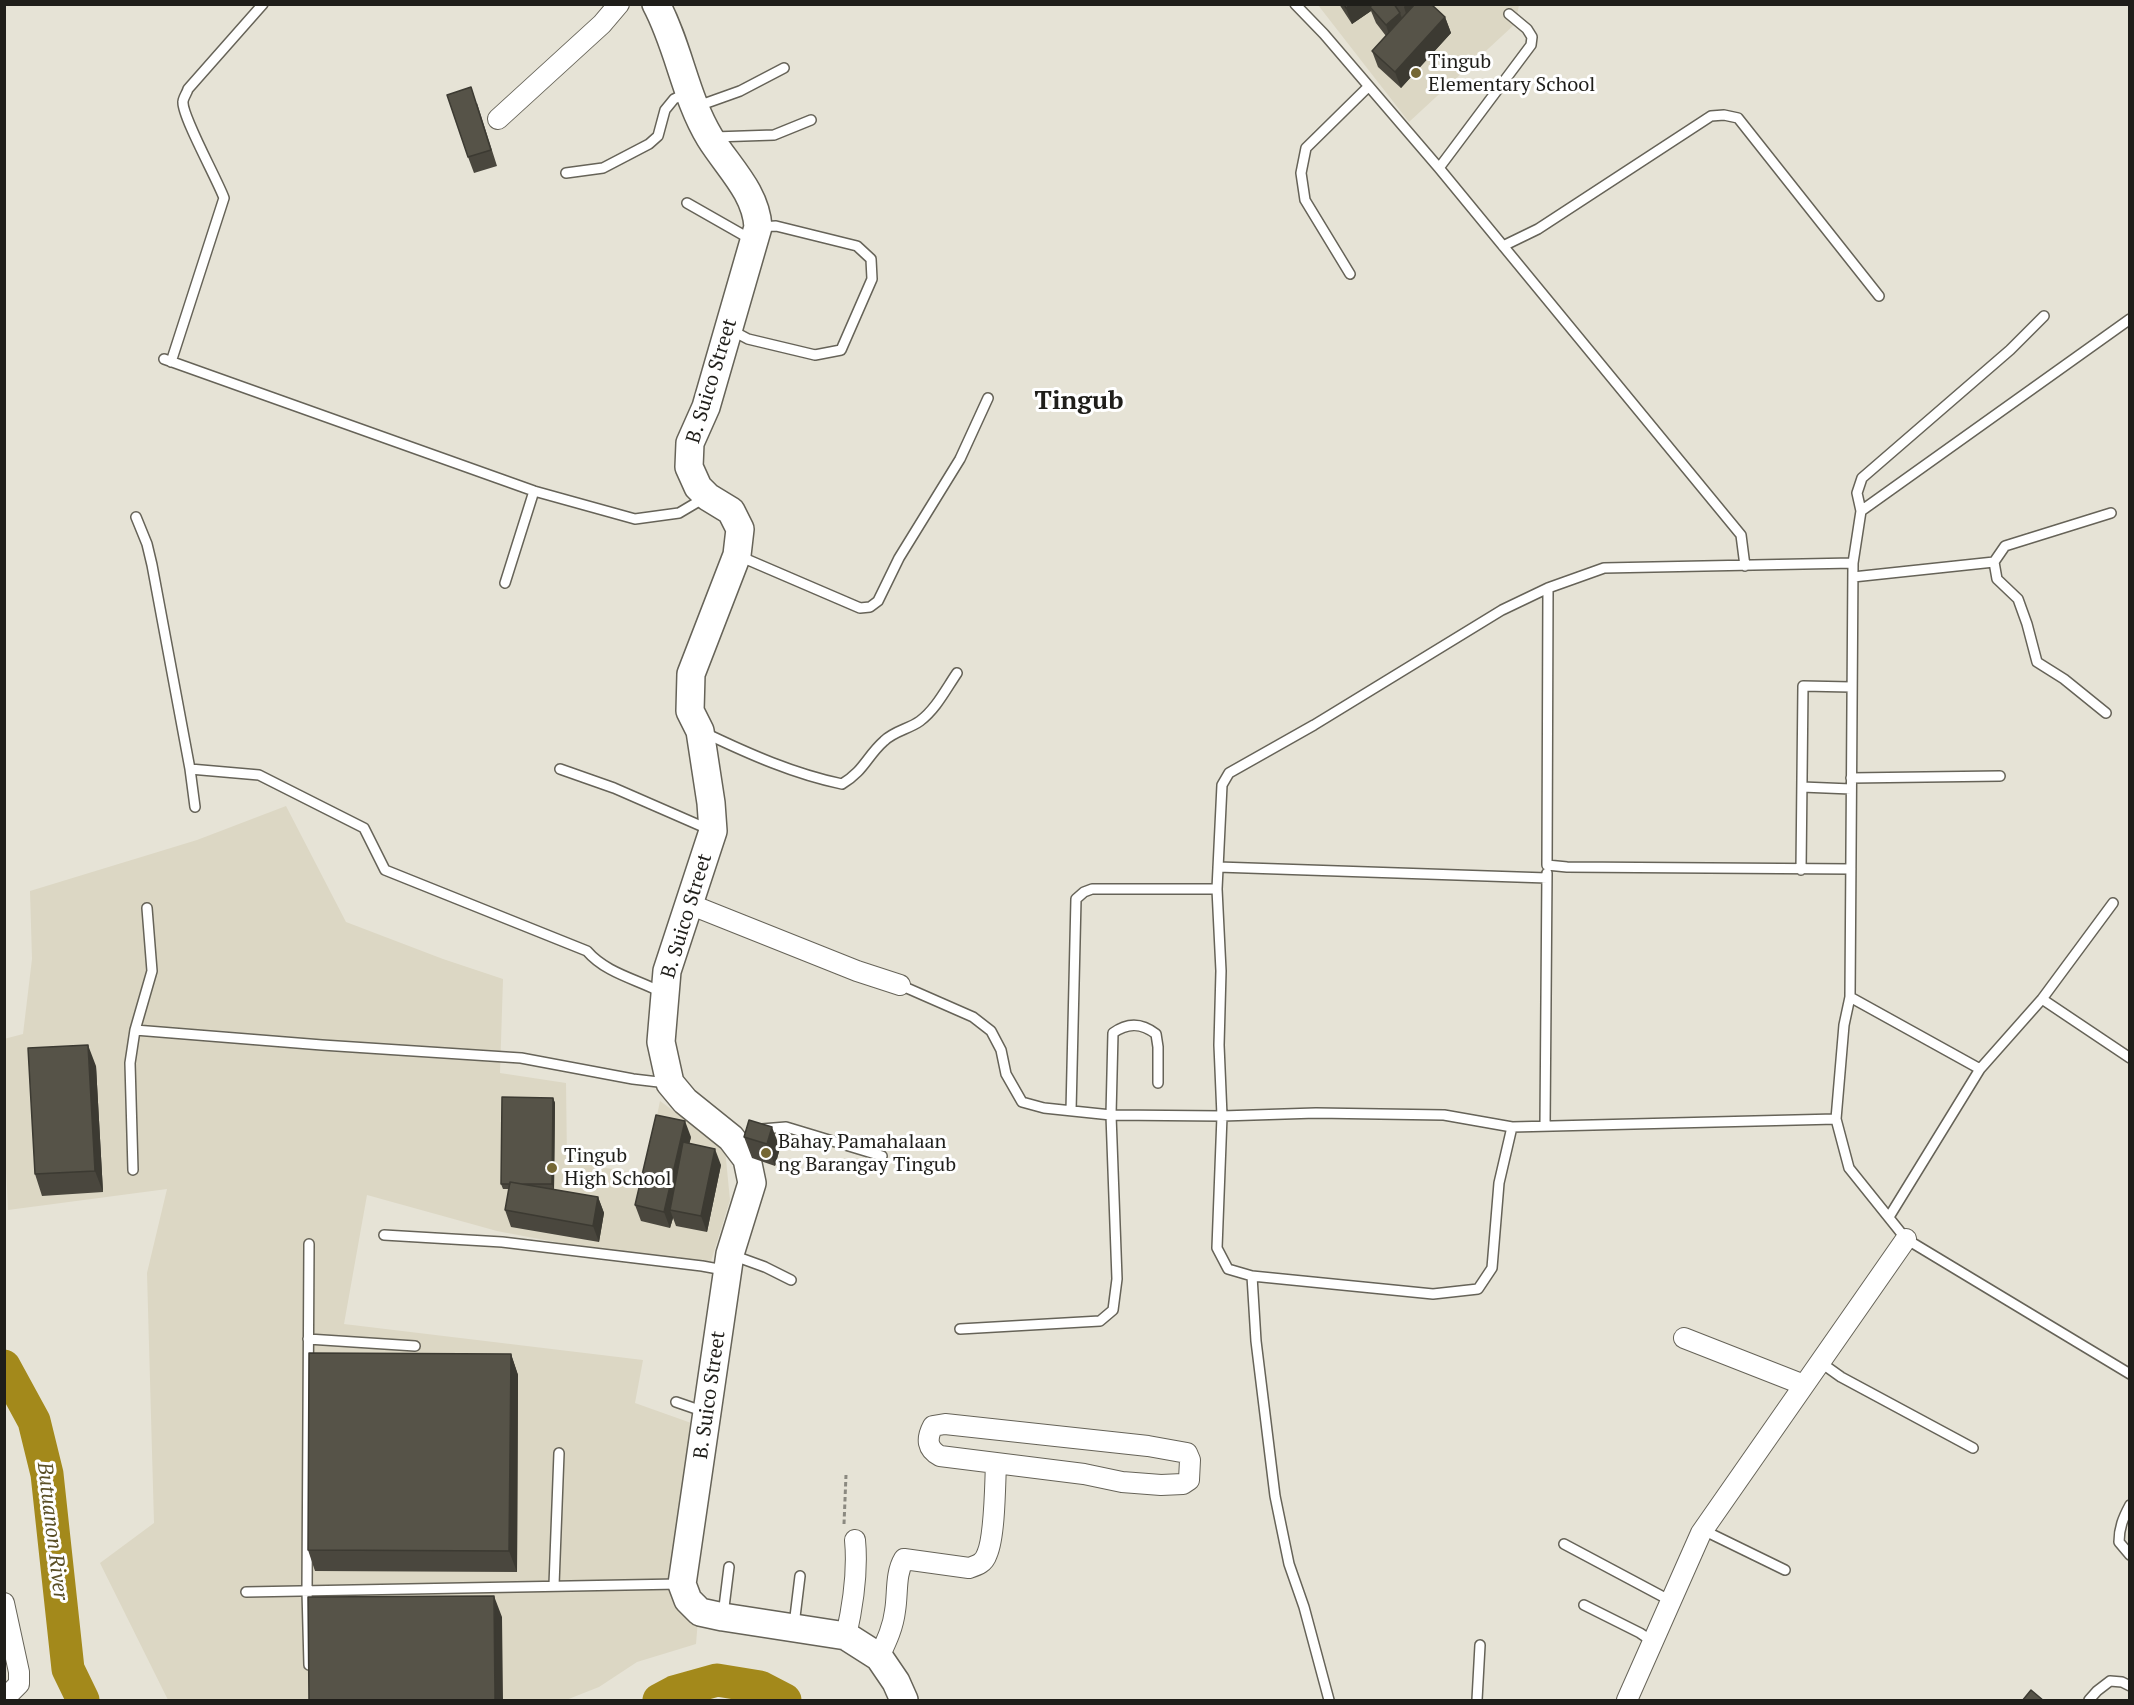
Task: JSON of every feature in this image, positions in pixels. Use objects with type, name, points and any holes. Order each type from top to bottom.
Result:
[{"type":"street","points":[[498,119],[602,24],[619,4]]},
{"type":"street","name":"B. Suico Street","points":[[656,4],[667,25],[692,100],[709,137],[750,196],[757,212],[756,234],[729,329],[706,407],[690,443],[689,467],[698,487],[731,511],[740,529],[737,555],[691,674],[690,711],[700,730],[713,831],[667,971],[661,1042],[670,1083],[685,1101],[731,1138],[749,1146],[747,1159],[752,1183],[729,1262],[682,1584]]},
{"type":"street","points":[[689,904],[857,971],[900,985]]},
{"type":"street","points":[[1627,1701],[1703,1530],[1906,1239]]},
{"type":"street","points":[[1684,1338],[1804,1385]]},
{"type":"street","points":[[945,1424],[1148,1446],[1186,1454],[1190,1460],[1189,1480],[1183,1484],[1161,1485],[1122,1482],[1084,1474],[996,1463],[940,1456],[932,1452],[929,1446],[933,1426],[945,1424]]},
{"type":"street","points":[[879,1657],[890,1634],[895,1613],[900,1567],[904,1559],[969,1568],[980,1565],[987,1554],[991,1540],[996,1463]]},
{"type":"street","points":[[846,1636],[852,1607],[855,1540]]},
{"type":"street","points":[[682,1584],[688,1600],[700,1612],[846,1636],[879,1657],[896,1682],[904,1701]]},
{"type":"street","points":[[4,1603],[19,1672],[19,1684],[11,1692],[4,1694]]},
{"type":"lane","points":[[1295,4],[1324,34],[1439,168],[1741,535],[1745,566]]},
{"type":"lane","points":[[260,5],[188,89],[183,103],[186,117],[224,198],[167,361],[534,491],[635,519],[679,513],[708,496]]},
{"type":"lane","points":[[1439,168],[1531,45],[1532,37],[1527,29],[1509,14]]},
{"type":"lane","points":[[566,173],[603,168],[649,144],[658,136],[665,110],[674,99],[692,100],[740,91],[784,68]]},
{"type":"lane","points":[[1350,274],[1305,200],[1301,173],[1306,148],[1340,112],[1368,87]]},
{"type":"lane","points":[[1503,246],[1538,229],[1711,116],[1724,115],[1738,118],[1879,296]]},
{"type":"lane","points":[[709,137],[738,138],[774,135],[811,120]]},
{"type":"lane","points":[[687,203],[756,234],[776,225],[857,246],[871,259],[872,279],[841,350],[815,355],[748,339],[729,329]]},
{"type":"lane","points":[[2044,316],[2010,350],[1862,478],[1857,492],[1861,511],[1853,577],[1850,997],[1844,1025],[1836,1119],[1849,1168],[1906,1239],[2128,1370]]},
{"type":"lane","points":[[1861,511],[2130,319]]},
{"type":"lane","points":[[737,555],[860,608],[870,607],[878,601],[899,558],[960,459],[988,398]]},
{"type":"lane","points":[[505,583],[534,491]]},
{"type":"lane","points":[[2106,713],[2064,679],[2037,662],[2028,624],[2018,599],[1997,579],[1994,562],[2005,546],[2110,513]]},
{"type":"lane","points":[[136,517],[147,544],[190,769],[195,807]]},
{"type":"lane","points":[[1853,577],[1994,562]]},
{"type":"lane","points":[[1512,1127],[1499,1183],[1492,1268],[1478,1289],[1433,1294],[1252,1276],[1228,1269],[1217,1248],[1222,1116],[1219,1045],[1221,971],[1217,889],[1222,785],[1229,773],[1314,725],[1502,610],[1548,588],[1604,568],[1854,563]]},
{"type":"lane","points":[[1545,1126],[1548,588]]},
{"type":"lane","points":[[700,730],[754,756],[842,784],[856,776],[884,741],[897,732],[918,723],[931,711],[957,674]]},
{"type":"lane","points":[[1801,870],[1803,686],[1851,687]]},
{"type":"lane","points":[[190,769],[260,775],[364,828],[385,870],[587,951],[596,962],[664,994]]},
{"type":"lane","points":[[560,769],[614,788],[713,831]]},
{"type":"lane","points":[[1851,778],[2000,776]]},
{"type":"lane","points":[[1802,787],[1851,789]]},
{"type":"lane","points":[[1547,865],[1851,869]]},
{"type":"lane","points":[[1218,867],[1547,878]]},
{"type":"lane","points":[[1071,1111],[1076,899],[1092,889],[1217,889]]},
{"type":"lane","points":[[1889,1217],[1980,1069],[2042,999],[2113,903]]},
{"type":"lane","points":[[133,1170],[130,1064],[135,1030],[152,971],[147,908]]},
{"type":"lane","points":[[900,985],[974,1017],[992,1031],[1001,1050],[1006,1074],[1022,1102],[1044,1108],[1112,1115],[1222,1116],[1316,1113],[1444,1115],[1512,1127],[1836,1119]]},
{"type":"lane","points":[[1850,997],[1980,1069]]},
{"type":"lane","points":[[2042,999],[2130,1058]]},
{"type":"lane","points":[[960,1329],[1100,1321],[1113,1310],[1117,1279],[1112,1115],[1113,1033],[1122,1027],[1134,1025],[1147,1026],[1156,1034],[1158,1083]]},
{"type":"lane","points":[[135,1030],[521,1058],[633,1079],[670,1083]]},
{"type":"lane","points":[[749,1146],[759,1130],[786,1127],[882,1156]]},
{"type":"lane","points":[[384,1235],[502,1242],[702,1266],[729,1262],[765,1267],[791,1280]]},
{"type":"lane","points":[[309,1244],[307,1591],[309,1679]]},
{"type":"lane","points":[[1252,1276],[1256,1341],[1275,1496],[1289,1564],[1304,1607],[1329,1701]]},
{"type":"lane","points":[[308,1339],[416,1347]]},
{"type":"lane","points":[[1820,1362],[1841,1377],[1972,1448]]},
{"type":"lane","points":[[676,1402],[707,1413]]},
{"type":"lane","points":[[554,1585],[559,1453]]},
{"type":"lane","points":[[2130,1505],[2120,1524],[2119,1534],[2119,1542],[2130,1555]]},
{"type":"lane","points":[[1703,1530],[1785,1570]]},
{"type":"lane","points":[[1564,1544],[1671,1601]]},
{"type":"lane","points":[[723,1617],[729,1567]]},
{"type":"lane","points":[[794,1628],[800,1576]]},
{"type":"lane","points":[[246,1592],[682,1584]]},
{"type":"lane","points":[[1584,1605],[1653,1642]]},
{"type":"lane","points":[[1477,1701],[1480,1645]]},
{"type":"lane","points":[[2089,1701],[2110,1681],[2130,1686]]},
{"type":"path","points":[[846,1475],[844,1529],[855,1540]]},
{"type":"shaded area","name":"Tingub Elementary School","points":[[1318,5],[1519,5],[1515,24],[1409,122]]},
{"type":"shaded area","points":[[286,806],[346,922],[503,979],[500,1073],[566,1083],[567,1161],[645,1175],[660,1101],[725,1149],[730,1200],[708,1271],[497,1231],[367,1195],[344,1324],[643,1360],[635,1403],[694,1424],[675,1562],[699,1607],[696,1644],[637,1662],[599,1687],[566,1700],[168,1700],[100,1563],[154,1523],[147,1273],[167,1189],[8,1210],[4,1127],[4,1039],[23,1034],[32,959],[30,891],[197,840]]},
{"type":"building","points":[[1373,4],[1394,4],[1400,13],[1386,25],[1370,7]]},
{"type":"building","points":[[1415,4],[1431,4],[1445,17],[1395,72],[1372,51]]},
{"type":"building","points":[[471,87],[491,150],[468,157],[447,95]]},
{"type":"building","points":[[88,1045],[95,1171],[35,1174],[28,1048]]},
{"type":"building","points":[[502,1097],[553,1098],[552,1184],[510,1182],[510,1184],[501,1184]]},
{"type":"building","points":[[656,1115],[685,1121],[664,1212],[635,1205]]},
{"type":"building","points":[[749,1120],[772,1127],[767,1144],[744,1137]]},
{"type":"building","points":[[683,1142],[715,1149],[701,1216],[670,1210]]},
{"type":"building","points":[[510,1182],[598,1197],[593,1226],[505,1210]]},
{"type":"building","points":[[309,1353],[511,1354],[509,1551],[308,1550]]},
{"type":"building","points":[[494,1596],[495,1701],[309,1701],[308,1597]]},
{"type":"building","points":[[2031,1690],[2044,1701],[2022,1701]]},
{"type":"waterway","name":"Butuanon River","points":[[4,1366],[34,1421],[47,1474],[68,1669],[83,1700]]},
{"type":"waterway","name":"Butuanon River","points":[[659,1700],[674,1692],[717,1680],[760,1687],[785,1700]]},
{"type":"place","name":"Tingub Elementary School","points":[[1416,73]]},
{"type":"place","name":"Bahay Pamahalaan ng Barangay Tingub","points":[[766,1153]]},
{"type":"place","name":"Tingub High School","points":[[552,1168]]},
{"type":"district","name":"Tingub","points":[[1079,402]]}]
